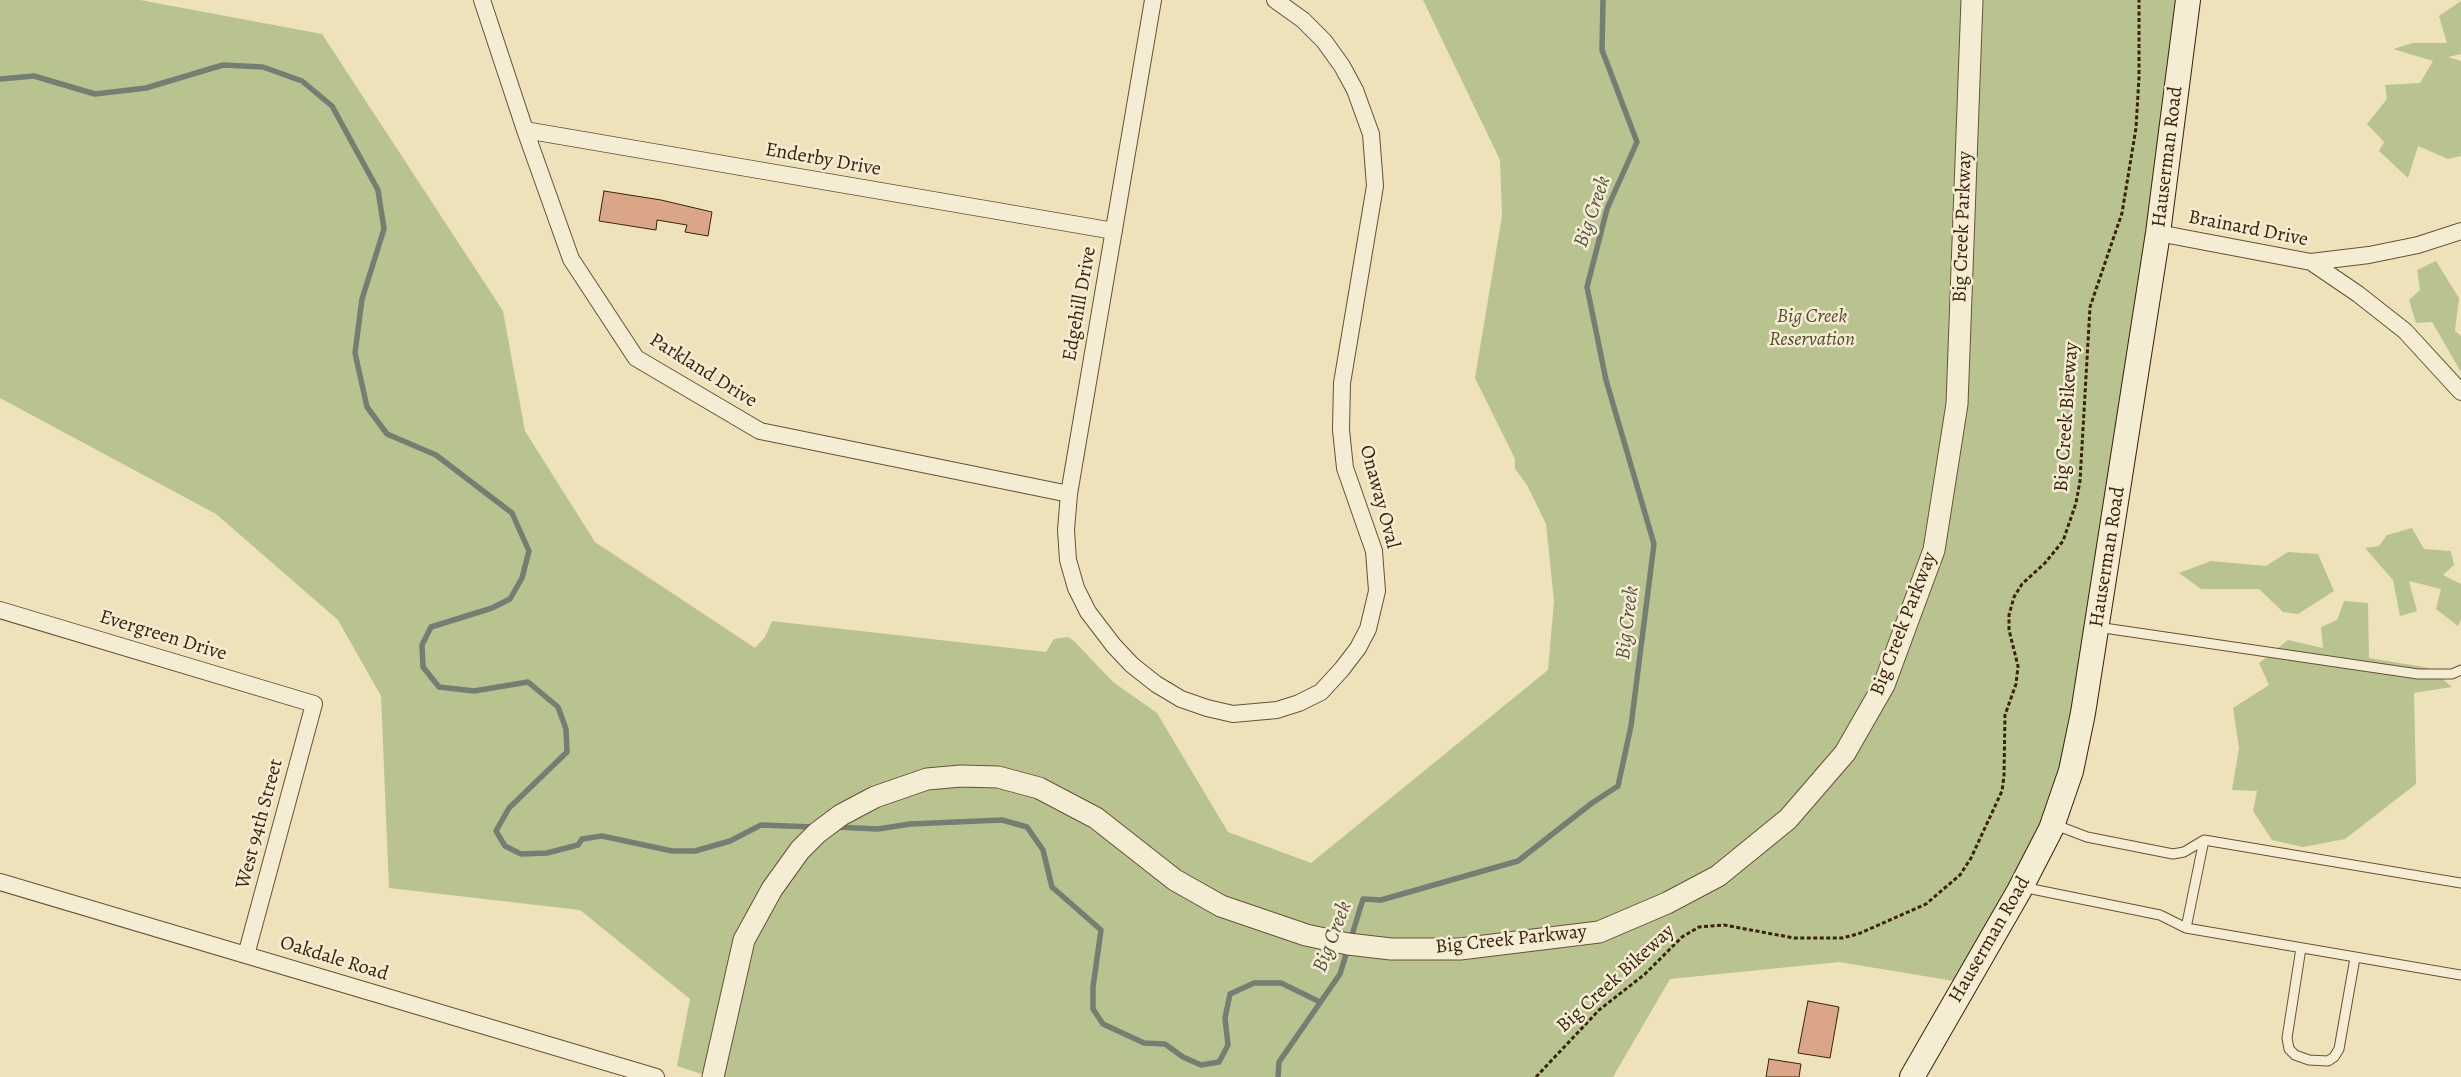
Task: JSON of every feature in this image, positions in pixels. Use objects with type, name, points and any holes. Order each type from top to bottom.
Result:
[{"type":"main road","name":"Hauserman Road","points":[[1912,1077],[2022,887],[2052,824],[2071,771],[2084,713],[2158,233],[2188,0]]},
{"type":"street","name":"Parkland Drive","points":[[482,0],[525,130],[572,260],[636,358],[760,432],[1069,494]]},
{"type":"street","name":"Edgehill Drive","points":[[1088,612],[1076,588],[1068,560],[1066,530],[1069,494],[1153,0]]},
{"type":"street","name":"Onaway Oval","points":[[1088,612],[1120,652],[1156,684],[1181,699],[1207,708],[1234,714],[1277,710],[1300,703],[1322,692],[1342,670],[1358,648],[1372,616],[1377,591],[1374,551],[1345,468],[1341,430],[1342,383],[1374,200],[1374,160],[1371,134],[1356,90],[1342,66],[1324,41],[1302,20],[1275,0]]},
{"type":"street","name":"Big Creek Parkway","points":[[713,1077],[744,940],[772,889],[800,850],[841,815],[875,797],[927,779],[961,776],[998,777],[1039,788],[1096,818],[1175,880],[1221,906],[1306,934],[1348,944],[1391,949],[1460,949],[1599,932],[1667,903],[1718,876],[1788,819],[1844,753],[1884,685],[1934,550],[1957,404],[1972,0]]},
{"type":"street","name":"Enderby Drive","points":[[525,130],[1114,231]]},
{"type":"street","points":[[2310,262],[2369,255],[2418,246],[2461,231]]},
{"type":"street","name":"Brainard Drive","points":[[2158,233],[2310,262],[2358,294],[2405,331],[2461,392]]},
{"type":"street","name":"Evergreen Drive","points":[[0,610],[314,704]]},
{"type":"street","name":"West 94th Street","points":[[246,956],[314,704]]},
{"type":"street","name":"Oakdale Road","points":[[0,882],[656,1077]]},
{"type":"lane","points":[[2097,626],[2418,674],[2452,674],[2461,670]]},
{"type":"lane","points":[[2052,824],[2087,837],[2173,854],[2184,852],[2204,840],[2461,883]]},
{"type":"lane","points":[[2186,928],[2204,840]]},
{"type":"lane","points":[[2022,887],[2160,915],[2186,928],[2461,975]]},
{"type":"lane","points":[[2301,948],[2287,1038],[2289,1049],[2296,1055],[2309,1060],[2328,1061],[2334,1058],[2339,1049],[2355,958]]},
{"type":"path","name":"Big Creek Bikeway","points":[[1536,1077],[1599,1010],[1645,974],[1682,937],[1699,927],[1724,925],[1794,938],[1842,938],[1858,934],[1926,904],[1960,875],[1971,858],[1997,803],[2004,776],[2004,714],[2016,684],[2018,666],[2009,630],[2009,615],[2014,597],[2022,584],[2046,563],[2063,541],[2076,503],[2080,481],[2090,307],[2122,213],[2136,128],[2139,77],[2139,0]]},
{"type":"green space","name":"Big Creek Reservation","points":[[0,0],[140,0],[322,34],[503,311],[525,431],[595,542],[755,648],[765,637],[772,621],[1046,652],[1054,639],[1068,637],[1113,682],[1157,713],[1228,832],[1311,863],[1548,670],[1554,601],[1546,524],[1527,485],[1515,469],[1515,459],[1475,378],[1502,216],[1500,160],[1423,0],[2186,0],[2074,803],[1966,983],[1839,962],[1670,979],[1613,1077],[705,1077],[705,1075],[677,1066],[690,999],[580,910],[389,888],[381,696],[338,620],[216,514],[0,398]]},
{"type":"green space","points":[[2461,1],[2461,54],[2448,57],[2461,61],[2461,156],[2448,159],[2418,146],[2408,178],[2379,151],[2384,142],[2367,124],[2387,99],[2385,85],[2420,83],[2433,61],[2393,49],[2413,43],[2447,43],[2439,16]]},
{"type":"green space","points":[[2436,261],[2459,298],[2455,331],[2461,336],[2461,372],[2432,322],[2416,323],[2409,300],[2420,290],[2417,270]]},
{"type":"green space","points":[[2412,528],[2424,549],[2451,551],[2454,565],[2443,575],[2461,584],[2461,620],[2458,626],[2436,609],[2441,589],[2409,581],[2417,611],[2400,616],[2393,580],[2365,548],[2379,546],[2387,535]]},
{"type":"green space","points":[[2288,552],[2318,554],[2334,591],[2298,614],[2283,612],[2259,589],[2201,589],[2179,573],[2211,561],[2266,566]]},
{"type":"green space","points":[[2344,601],[2368,603],[2369,658],[2430,668],[2452,687],[2414,693],[2416,784],[2345,839],[2303,847],[2272,840],[2253,811],[2257,791],[2232,790],[2239,748],[2233,708],[2269,685],[2259,663],[2288,640],[2323,648],[2321,627],[2337,620]]},
{"type":"building","points":[[604,191],[661,200],[712,212],[708,236],[685,232],[687,225],[657,220],[656,230],[599,221]]},
{"type":"building","points":[[1808,1001],[1839,1007],[1830,1058],[1798,1053]]},
{"type":"building","points":[[1769,1059],[1801,1064],[1799,1077],[1766,1077]]},
{"type":"waterway","name":"Big Creek","points":[[1278,1077],[1279,1062],[1340,974],[1363,899],[1381,900],[1518,861],[1592,803],[1618,786],[1631,726],[1654,544],[1606,380],[1587,287],[1607,209],[1637,142],[1602,50],[1603,0]]},
{"type":"waterway","points":[[0,79],[34,76],[95,94],[146,88],[223,65],[263,67],[302,81],[332,106],[378,190],[384,229],[362,299],[355,353],[367,407],[387,434],[436,455],[512,513],[529,551],[522,578],[510,599],[492,608],[431,627],[422,645],[423,667],[439,687],[474,691],[528,682],[558,707],[566,729],[567,752],[509,808],[496,831],[505,846],[521,854],[547,853],[578,845],[582,839],[602,836],[672,851],[695,851],[730,841],[761,825],[814,827]]},
{"type":"waterway","points":[[836,827],[878,829],[910,824],[1002,820],[1027,827],[1043,850],[1052,887],[1101,930],[1093,987],[1093,1009],[1103,1024],[1144,1043],[1165,1044],[1183,1057],[1201,1065],[1219,1062],[1228,1045],[1225,1018],[1230,994],[1254,983],[1281,983],[1320,1002]]}]
